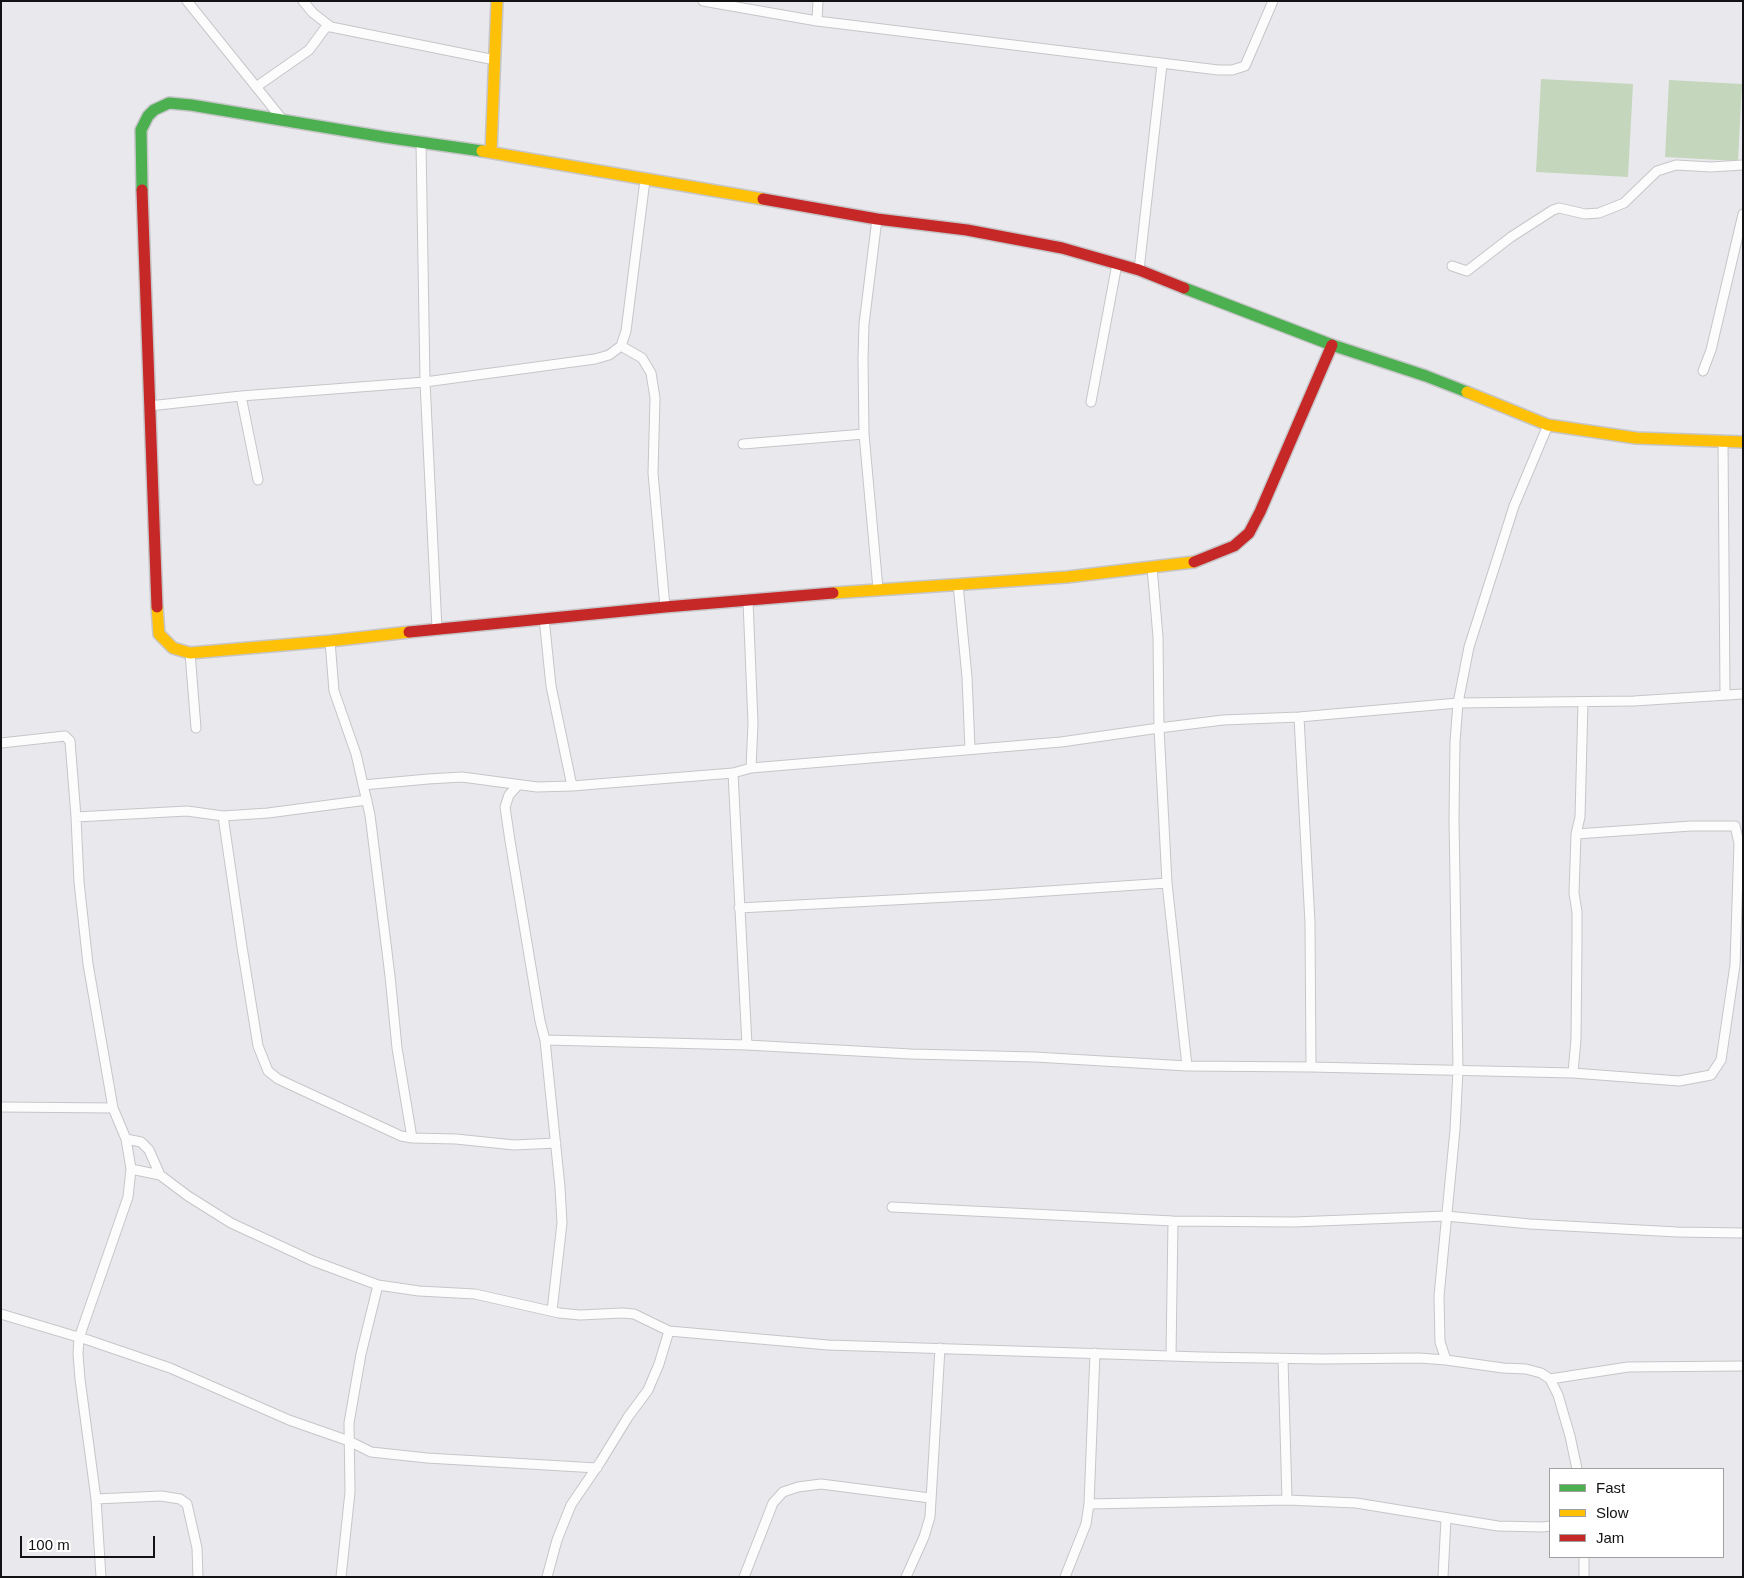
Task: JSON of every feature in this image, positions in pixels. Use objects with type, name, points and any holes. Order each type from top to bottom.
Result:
[{"type":"street","points":[[188,1],[282,120]]},
{"type":"street","points":[[303,1],[312,13],[331,27],[495,60]]},
{"type":"street","points":[[491,152],[497,1]]},
{"type":"street","points":[[703,1],[817,21],[1218,70],[1232,70],[1245,66],[1273,1]]},
{"type":"street","points":[[817,21],[818,1]]},
{"type":"street","points":[[256,87],[308,50],[326,28],[331,27]]},
{"type":"street","points":[[1139,270],[1162,64]]},
{"type":"street","points":[[1332,345],[1260,512],[1249,533],[1234,546],[1196,562],[1066,577],[878,589],[666,607],[438,628],[330,641],[190,653],[173,648],[160,634],[157,610],[140,155],[141,130],[148,116],[154,110],[169,103],[192,105],[491,152],[877,219],[967,230],[1043,244],[1139,270],[1332,345],[1426,376],[1548,425],[1627,437],[1743,442]]},
{"type":"street","points":[[420,142],[425,382],[438,628]]},
{"type":"street","points":[[1452,266],[1467,271],[1511,236],[1559,208],[1585,214],[1599,213],[1624,203],[1658,171],[1676,165],[1711,167],[1743,165]]},
{"type":"street","points":[[149,406],[241,396],[425,382],[595,359],[609,355],[622,346],[626,330],[644,180]]},
{"type":"street","points":[[1703,371],[1711,350],[1743,214]]},
{"type":"street","points":[[877,219],[864,324],[864,434],[878,589]]},
{"type":"street","points":[[1091,402],[1117,264]]},
{"type":"street","points":[[622,346],[642,358],[651,373],[655,398],[653,473],[666,607]]},
{"type":"street","points":[[241,396],[258,480]]},
{"type":"street","points":[[1446,1360],[1440,1342],[1439,1296],[1455,1130],[1458,1070],[1454,818],[1455,742],[1458,703],[1470,647],[1514,506],[1548,425]]},
{"type":"street","points":[[743,444],[864,434]]},
{"type":"street","points":[[1723,442],[1725,694]]},
{"type":"street","points":[[1152,567],[1158,636],[1159,728],[1167,883],[1186,1066]]},
{"type":"street","points":[[958,584],[967,677],[970,749]]},
{"type":"street","points":[[748,601],[753,722],[752,768]]},
{"type":"street","points":[[544,618],[551,686],[572,786]]},
{"type":"street","points":[[330,641],[334,690],[356,754],[367,800],[390,976],[397,1048],[412,1138]]},
{"type":"street","points":[[190,653],[196,728]]},
{"type":"street","points":[[363,785],[462,777],[537,788],[572,786],[733,773],[752,768],[1061,742],[1223,720],[1458,703],[1634,701],[1743,694]]},
{"type":"street","points":[[1573,1073],[1576,1039],[1577,912],[1574,892],[1576,834],[1580,817],[1582,702]]},
{"type":"street","points":[[1299,716],[1310,923],[1311,1067]]},
{"type":"street","points":[[1,743],[65,736],[70,741],[79,882],[88,964],[113,1108],[126,1139],[131,1170],[128,1197],[79,1338],[80,1379],[96,1499],[102,1577]]},
{"type":"street","points":[[733,773],[747,1045]]},
{"type":"street","points":[[518,785],[508,795],[505,807],[540,1021],[545,1040],[562,1223],[552,1311]]},
{"type":"street","points":[[76,817],[187,811],[223,816],[268,813],[367,800]]},
{"type":"street","points":[[223,816],[258,1046],[268,1070],[278,1079],[401,1136],[514,1145],[556,1143]]},
{"type":"street","points":[[545,1040],[747,1045],[911,1054],[1035,1057],[1186,1066],[1573,1073],[1679,1081],[1712,1074],[1721,1060],[1735,965],[1739,843],[1735,826],[1691,826],[1576,834]]},
{"type":"street","points":[[739,908],[988,895],[1167,883]]},
{"type":"street","points":[[1,1107],[113,1108]]},
{"type":"street","points":[[126,1139],[140,1142],[149,1150],[160,1175]]},
{"type":"street","points":[[131,1170],[160,1175],[188,1196],[231,1223],[313,1261],[378,1285],[419,1291],[475,1294],[552,1311],[580,1314],[634,1314],[669,1331],[828,1345],[1171,1356],[1446,1360],[1503,1368],[1526,1369],[1541,1373],[1550,1379],[1558,1395],[1577,1468]]},
{"type":"street","points":[[892,1207],[1173,1221],[1294,1222],[1446,1216],[1530,1224],[1677,1232],[1743,1233]]},
{"type":"street","points":[[1171,1356],[1173,1221]]},
{"type":"street","points":[[340,1577],[350,1492],[349,1423],[356,1380],[378,1285]]},
{"type":"street","points":[[1,1314],[170,1368],[289,1420],[349,1441],[372,1452],[427,1458],[597,1468]]},
{"type":"street","points":[[547,1577],[557,1540],[571,1505],[597,1468],[628,1417],[648,1390],[660,1364],[669,1331]]},
{"type":"street","points":[[906,1577],[924,1537],[930,1517],[940,1348]]},
{"type":"street","points":[[1065,1577],[1086,1524],[1095,1353]]},
{"type":"street","points":[[1283,1358],[1287,1500]]},
{"type":"street","points":[[1550,1379],[1628,1367],[1743,1366]]},
{"type":"street","points":[[744,1577],[773,1503],[783,1492],[798,1487],[821,1484],[930,1498]]},
{"type":"street","points":[[96,1499],[161,1496],[180,1499],[187,1504],[197,1548],[198,1577]]},
{"type":"street","points":[[1088,1504],[1287,1500],[1356,1503],[1498,1526],[1549,1526]]},
{"type":"street","points":[[1444,1577],[1446,1519]]},
{"type":"street","points":[[1584,1558],[1584,1577]]},
{"type":"green space","points":[[1541,79],[1633,84],[1628,177],[1536,172]]},
{"type":"green space","points":[[1669,80],[1742,84],[1738,161],[1665,157]]},
{"type":"traffic: fast","points":[[142,190],[141,130],[148,116],[154,110],[169,103],[482,151]]},
{"type":"traffic: fast","points":[[1184,288],[1332,345],[1426,376],[1467,392]]},
{"type":"traffic: slow","points":[[491,152],[497,1]]},
{"type":"traffic: slow","points":[[482,151],[763,199]]},
{"type":"traffic: slow","points":[[1467,392],[1548,425],[1636,438],[1743,442]]},
{"type":"traffic: slow","points":[[833,593],[1067,577],[1194,562]]},
{"type":"traffic: slow","points":[[157,607],[159,634],[173,648],[190,653],[409,632]]},
{"type":"traffic: jam","points":[[142,190],[157,607]]},
{"type":"traffic: jam","points":[[763,199],[877,219],[967,230],[1062,248],[1139,270],[1184,288]]},
{"type":"traffic: jam","points":[[1194,562],[1234,546],[1249,533],[1260,512],[1332,345]]},
{"type":"traffic: jam","points":[[409,632],[833,593]]}]
